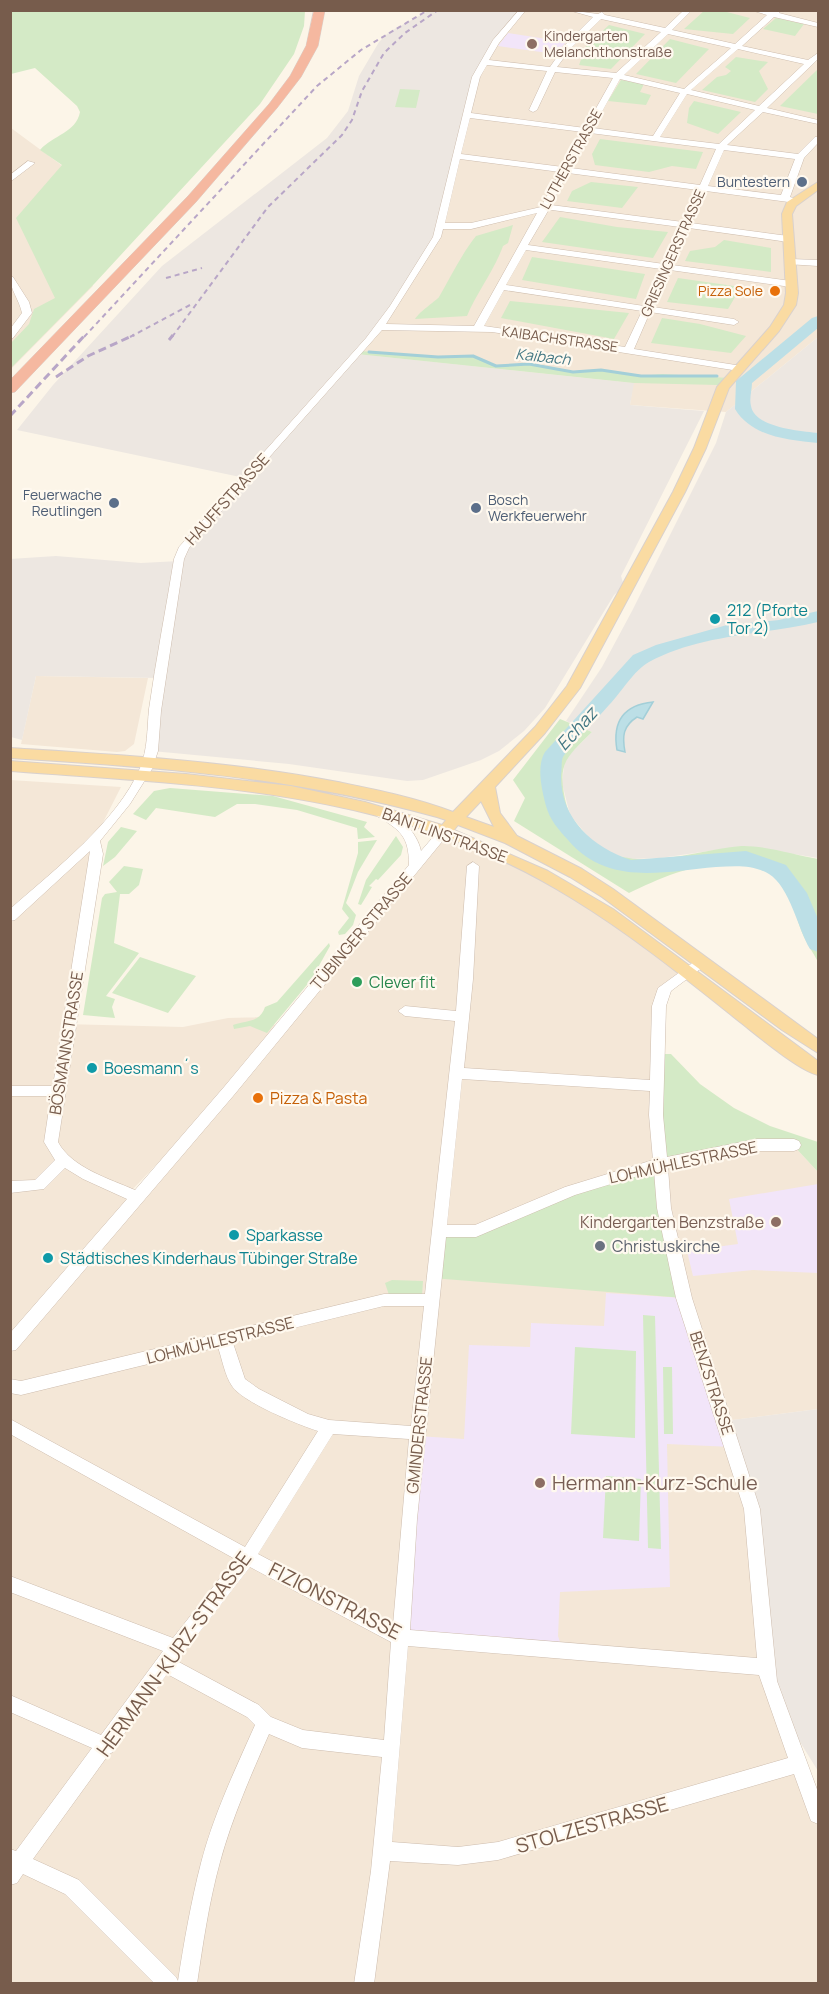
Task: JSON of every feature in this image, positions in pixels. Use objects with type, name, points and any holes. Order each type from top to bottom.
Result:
[{"type":"highway","points":[[10,375],[184,194],[264,104],[298,54],[308,25],[310,10]]},
{"type":"highway","points":[[10,389],[192,199],[273,106],[299,72],[312,46],[320,10]]},
{"type":"main road","points":[[790,199],[819,185]]},
{"type":"main road","name":"TÜBINGER STRASSE","points":[[444,831],[540,730],[579,680],[678,493],[700,448],[720,392],[782,320],[791,301],[787,214],[790,199]]},
{"type":"main road","name":"BANTLINSTRASSE","points":[[10,753],[267,788],[377,810],[444,831],[509,858],[575,893],[624,924],[819,1069]]},
{"type":"main road","name":"BANTLINSTRASSE","points":[[10,766],[303,778],[385,796],[455,818],[515,843],[591,882],[819,1047]]},
{"type":"main road","points":[[487,784],[488,801],[493,816],[515,843]]},
{"type":"main road","points":[[783,1044],[799,1068]]},
{"type":"street","name":"HAUFFSTRASSE","points":[[12,913],[94,840],[126,801],[145,770],[182,552],[380,327],[433,244],[466,115],[483,62],[495,42],[524,10]]},
{"type":"street","points":[[571,10],[810,63]]},
{"type":"street","points":[[533,110],[551,69],[568,44],[606,10]]},
{"type":"street","name":"LUTHERSTRASSE","points":[[478,328],[618,76],[689,10]]},
{"type":"street","points":[[754,10],[776,13],[819,25]]},
{"type":"street","points":[[655,138],[685,92],[776,13]]},
{"type":"street","name":"GRIESINGERSTRASSE","points":[[629,349],[722,146],[819,55]]},
{"type":"street","points":[[483,62],[618,76],[819,122]]},
{"type":"street","points":[[466,115],[800,157]]},
{"type":"street","points":[[456,156],[790,199],[800,157],[819,139]]},
{"type":"street","points":[[10,180],[31,163]]},
{"type":"street","points":[[439,226],[471,226],[544,208],[788,239]]},
{"type":"street","points":[[522,247],[791,284]]},
{"type":"street","points":[[790,262],[819,263]]},
{"type":"street","points":[[10,279],[24,302],[27,313],[10,336]]},
{"type":"street","points":[[500,287],[734,322]]},
{"type":"street","name":"KAIBACHSTRASSE","points":[[380,327],[478,328],[629,349],[739,368]]},
{"type":"street","points":[[377,810],[411,835],[415,848],[415,867]]},
{"type":"street","name":"TÜBINGER STRASSE","points":[[10,1345],[229,1091],[444,831]]},
{"type":"street","name":"BÖSMANNSTRASSE","points":[[63,1161],[53,1149],[51,1142],[97,854],[94,840]]},
{"type":"street","name":"GMINDERSTRASSE","points":[[364,1983],[382,1851],[392,1750],[399,1637],[430,1300],[462,1017],[473,866]]},
{"type":"street","name":"BENZSTRASSE","points":[[702,961],[670,983],[662,992],[656,1086],[659,1164],[668,1228],[684,1298],[753,1516],[765,1667],[771,1691],[819,1815]]},
{"type":"street","points":[[405,1011],[462,1017]]},
{"type":"street","points":[[456,1073],[656,1086]]},
{"type":"street","points":[[10,1091],[59,1091]]},
{"type":"street","name":"LOHMÜHLESTRASSE","points":[[438,1232],[477,1231],[570,1191],[659,1164],[757,1145],[794,1145]]},
{"type":"street","points":[[10,1187],[39,1185],[63,1161],[137,1197]]},
{"type":"street","name":"LOHMÜHLESTRASSE","points":[[10,1386],[21,1388],[389,1299],[430,1300]]},
{"type":"street","points":[[224,1340],[234,1377],[243,1388],[304,1420],[329,1427],[418,1433]]},
{"type":"street","name":"FIZIONSTRASSE","points":[[10,1426],[320,1597],[399,1637],[765,1667]]},
{"type":"street","name":"HERMANN-KURZ-STRASSE","points":[[13,1866],[107,1746],[164,1663],[248,1556],[329,1427]]},
{"type":"street","points":[[10,1584],[177,1648]]},
{"type":"street","points":[[164,1663],[253,1711],[265,1723],[302,1739],[392,1750]]},
{"type":"street","points":[[10,1703],[107,1746]]},
{"type":"street","points":[[187,1983],[211,1861],[238,1786],[265,1723]]},
{"type":"street","name":"STOLZESTRASSE","points":[[382,1851],[458,1856],[498,1851],[799,1764]]},
{"type":"street","points":[[13,1866],[72,1887],[169,1983]]},
{"type":"shaded area","points":[[428,11],[523,11],[483,62],[437,237],[358,354],[634,383],[630,405],[704,411],[621,576],[624,586],[614,595],[545,708],[524,731],[499,751],[481,760],[423,780],[407,781],[289,764],[152,751],[160,678],[36,676],[22,740],[11,737],[10,559],[56,556],[141,563],[179,561],[245,478],[17,430],[53,385],[162,266],[327,138],[348,111],[359,76],[379,42],[389,32]]},
{"type":"shaded area","points":[[523,11],[818,11],[818,337],[726,412],[630,405],[633,383],[357,354],[483,62]]},
{"type":"shaded area","name":"Kindergarten Melanchthonstraße","points":[[508,33],[566,42],[556,54],[498,46]]},
{"type":"shaded area","points":[[11,128],[72,173],[53,219],[93,286],[11,369]]},
{"type":"shaded area","points":[[818,337],[818,858],[744,846],[660,858],[630,859],[609,853],[595,845],[570,815],[562,783],[565,759],[592,732],[566,721],[602,667],[632,611],[716,443],[726,412]]},
{"type":"shaded area","points":[[36,676],[148,678],[134,744],[125,751],[117,752],[21,744]]},
{"type":"shaded area","points":[[10,780],[121,787],[91,846],[63,1024],[183,1027],[228,1018],[262,1017],[278,1027],[197,1122],[132,1190],[127,1208],[444,832],[517,862],[687,971],[665,988],[656,1103],[793,1145],[818,1172],[818,1409],[725,1421],[752,1509],[799,1764],[818,1815],[818,1983],[11,1983]]},
{"type":"shaded area","name":"Kindergarten Benzstraße","points":[[818,1184],[818,1273],[753,1270],[693,1276],[687,1251],[738,1244],[729,1199]]},
{"type":"shaded area","name":"Hermann-Kurz-Schule","points":[[606,1293],[684,1298],[732,1447],[667,1444],[670,1587],[560,1592],[558,1636],[563,1651],[399,1637],[417,1436],[464,1439],[469,1345],[530,1347],[531,1323],[604,1326]]},
{"type":"shaded area","points":[[818,1409],[818,1771],[774,1700],[758,1559],[724,1421]]},
{"type":"green space","points":[[11,10],[305,11],[304,26],[294,54],[260,104],[95,283],[11,368],[11,343],[29,324],[34,309],[55,298],[16,218],[62,165],[40,150],[74,125],[80,112],[77,106],[35,68],[11,74]]},
{"type":"green space","points":[[705,10],[723,11],[750,18],[733,34],[684,29]]},
{"type":"green space","points":[[776,18],[804,24],[795,36],[763,29]]},
{"type":"green space","points":[[609,25],[645,34],[611,69],[579,65],[586,46]]},
{"type":"green space","points":[[670,39],[709,49],[676,83],[636,74]]},
{"type":"green space","points":[[736,57],[768,62],[759,71],[768,89],[755,102],[702,90],[717,77],[731,71],[725,67]]},
{"type":"green space","points":[[818,69],[818,114],[780,106]]},
{"type":"green space","points":[[621,80],[644,84],[640,92],[651,95],[646,105],[608,101]]},
{"type":"green space","points":[[400,89],[420,90],[416,108],[395,107]]},
{"type":"green space","points":[[694,101],[741,112],[718,134],[687,123],[689,108]]},
{"type":"green space","points":[[600,139],[703,152],[696,169],[672,166],[649,172],[595,165],[592,154]]},
{"type":"green space","points":[[591,182],[638,187],[622,208],[567,201],[572,191]]},
{"type":"green space","points":[[560,217],[617,227],[668,232],[653,258],[542,242]]},
{"type":"green space","points":[[513,225],[508,243],[503,246],[467,316],[415,319],[439,297],[476,236]]},
{"type":"green space","points":[[724,240],[771,248],[771,272],[685,261],[690,251],[715,247]]},
{"type":"green space","points":[[532,257],[645,274],[636,299],[522,280]]},
{"type":"green space","points":[[678,278],[741,287],[728,309],[667,302]]},
{"type":"green space","points":[[510,301],[629,313],[614,339],[501,318]]},
{"type":"green space","points":[[662,318],[700,324],[746,336],[731,353],[651,343]]},
{"type":"green space","points":[[360,351],[438,357],[473,356],[496,366],[529,364],[573,372],[601,370],[641,376],[662,374],[729,378],[718,385],[634,383],[357,354]]},
{"type":"green space","points":[[560,719],[592,732],[570,756],[563,770],[562,779],[567,808],[571,816],[585,834],[601,848],[619,856],[659,859],[750,846],[818,859],[818,962],[799,925],[788,891],[773,875],[754,866],[734,863],[712,864],[668,876],[629,893],[514,821],[525,798],[513,780]]},
{"type":"green space","points":[[170,788],[273,796],[367,822],[364,827],[375,837],[358,839],[357,828],[297,810],[255,804],[237,804],[215,817],[156,808],[146,820],[133,814],[154,791]]},
{"type":"green space","points":[[121,827],[137,831],[115,857],[103,866],[108,842]]},
{"type":"green space","points":[[396,836],[403,847],[401,855],[378,880],[376,879],[369,886],[372,887],[361,905],[358,904],[366,880]]},
{"type":"green space","points":[[377,840],[358,872],[346,903],[356,915],[353,925],[345,934],[339,935],[338,932],[349,918],[342,909],[358,853],[358,842]]},
{"type":"green space","points":[[124,866],[143,869],[139,885],[129,894],[120,894],[114,943],[139,953],[106,996],[115,999],[112,1007],[115,1018],[83,1015],[102,898],[105,894],[117,892],[109,882]]},
{"type":"green space","points":[[329,943],[330,946],[311,980],[267,1033],[250,1026],[234,1029],[233,1025],[260,1016],[265,1007],[277,1002]]},
{"type":"green space","points":[[140,957],[196,976],[168,1013],[112,993]]},
{"type":"green space","points":[[657,1054],[671,1054],[700,1084],[734,1108],[770,1126],[818,1142],[818,1172],[793,1145],[659,1164]]},
{"type":"green space","points":[[659,1164],[684,1298],[432,1278],[438,1231],[465,1232]]},
{"type":"green space","points":[[392,1280],[423,1281],[422,1296],[389,1295],[385,1283]]},
{"type":"green space","points":[[643,1315],[655,1316],[661,1549],[648,1548]]},
{"type":"green space","points":[[575,1347],[636,1351],[635,1438],[571,1434]]},
{"type":"green space","points":[[663,1367],[672,1367],[673,1434],[664,1434]]},
{"type":"green space","points":[[606,1476],[641,1479],[639,1541],[603,1538]]},
{"type":"water","points":[[653,702],[643,719],[637,717],[626,728],[625,752],[617,750],[616,731],[622,716],[634,707]]},
{"type":"waterway","name":"Echaz","points":[[818,321],[744,381],[742,403],[748,417],[755,423],[788,434],[818,438]]},
{"type":"waterway","name":"Kaibach","points":[[369,352],[438,357],[473,356],[496,366],[529,364],[573,372],[601,370],[641,376],[717,376]]},
{"type":"waterway","name":"Echaz","points":[[818,617],[779,626],[727,631],[663,649],[640,659],[552,757],[551,784],[559,816],[587,849],[605,859],[630,867],[746,858],[778,870],[799,898],[818,944]]},
{"type":"railway","points":[[84,337],[317,86],[361,50],[428,10]]},
{"type":"railway","points":[[172,337],[268,207],[342,135],[352,120],[362,91],[384,53],[405,33],[438,10]]},
{"type":"railway","points":[[166,278],[202,268]]},
{"type":"railway","points":[[132,336],[190,305]]},
{"type":"railway","points":[[10,416],[85,335]]},
{"type":"railway","points":[[169,340],[173,335]]},
{"type":"railway","points":[[56,377],[88,356],[132,336]]},
{"type":"place","name":"Kindergarten Melanchthonstraße","points":[[532,44]]},
{"type":"place","name":"Buntestern","points":[[802,182]]},
{"type":"place","name":"Pizza Sole","points":[[775,291]]},
{"type":"place","name":"Feuerwache Reutlingen","points":[[114,503]]},
{"type":"place","name":"Bosch Werkfeuerwehr","points":[[476,508]]},
{"type":"place","name":"212 (Pforte Tor 2)","points":[[715,619]]},
{"type":"place","name":"Clever fit","points":[[357,982]]},
{"type":"place","name":"Boesmann´s","points":[[92,1068]]},
{"type":"place","name":"Pizza & Pasta","points":[[258,1098]]},
{"type":"place","name":"Kindergarten Benzstraße","points":[[776,1222]]},
{"type":"place","name":"Sparkasse","points":[[234,1235]]},
{"type":"place","name":"Christuskirche","points":[[600,1246]]},
{"type":"place","name":"Städtisches Kinderhaus Tübinger Straße","points":[[48,1258]]},
{"type":"place","name":"Hermann-Kurz-Schule","points":[[540,1483]]}]
